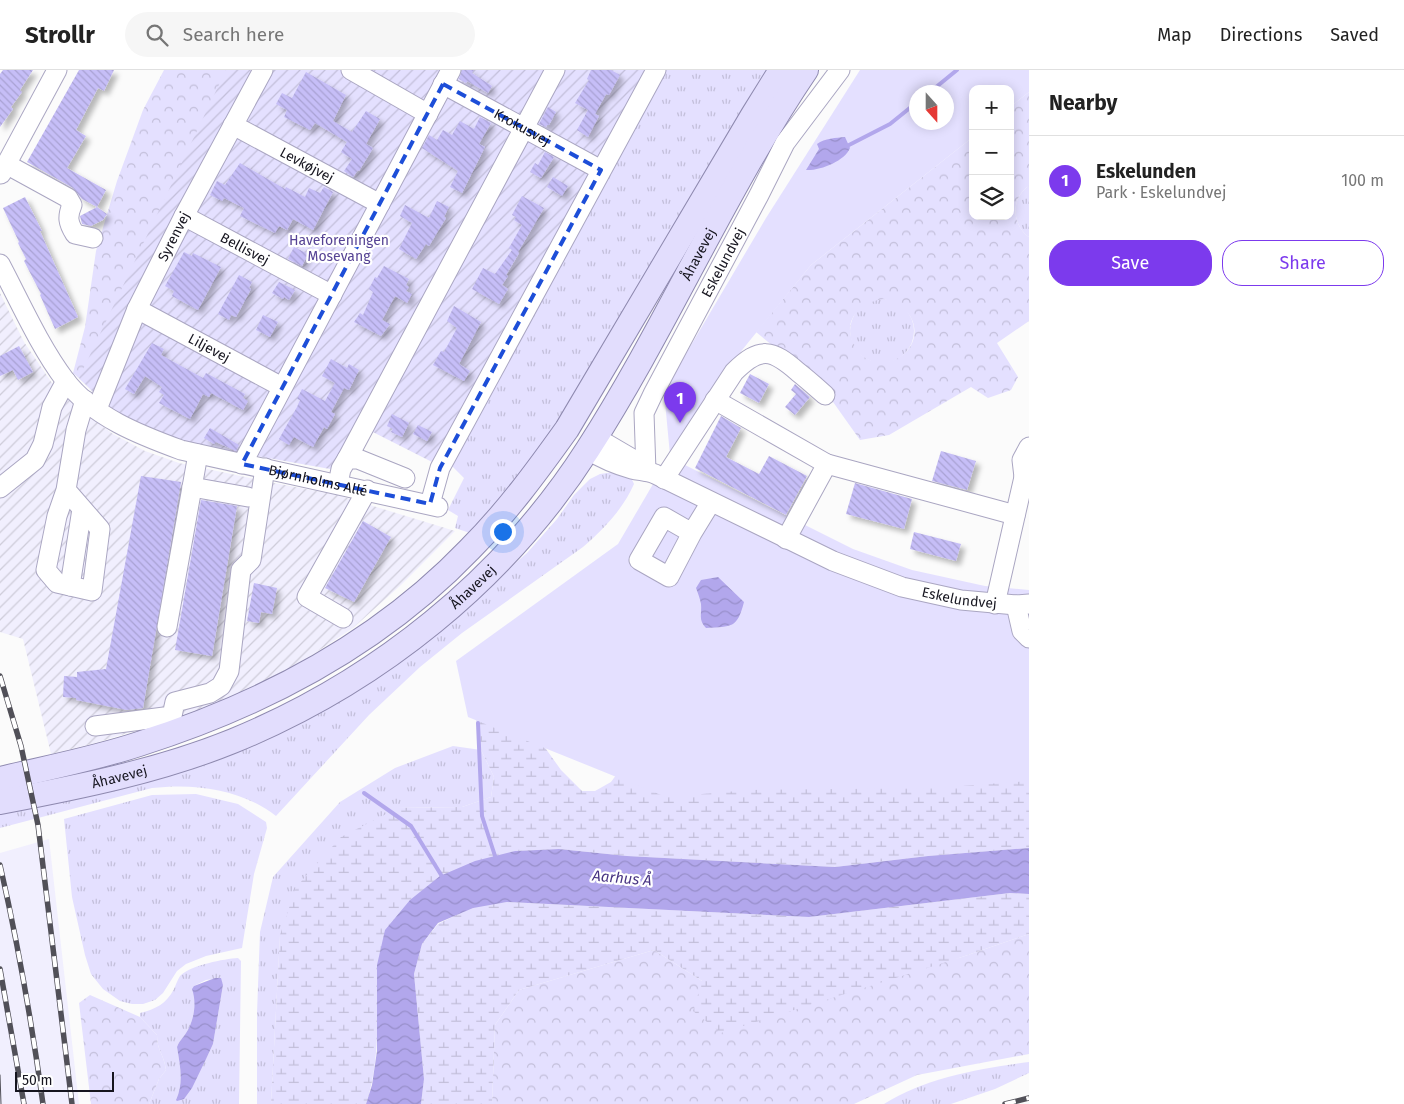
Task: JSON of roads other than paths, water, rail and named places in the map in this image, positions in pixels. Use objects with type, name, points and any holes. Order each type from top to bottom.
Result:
[{"type":"main road","points":[[583,439],[586,425],[640,329],[719,171],[781,70]]},
{"type":"main road","name":"Åhavevej","points":[[0,802],[104,781],[188,757],[273,723],[329,694],[405,644],[471,589],[501,559],[563,486],[583,439],[630,378],[733,192],[806,70]]},
{"type":"main road","name":"Åhavevej","points":[[0,779],[138,744],[222,714],[335,668],[395,632],[424,611],[480,560],[551,476],[570,449],[583,439]]},
{"type":"street","points":[[57,70],[3,170],[68,198],[72,205],[68,223],[75,234],[93,238]]},
{"type":"street","name":"Syrenvej","points":[[66,490],[100,529],[92,591],[57,583],[46,570],[57,516],[66,490],[76,430],[91,405],[184,216],[263,70]]},
{"type":"street","points":[[351,70],[428,114]]},
{"type":"street","points":[[338,484],[341,469],[556,70]]},
{"type":"street","points":[[601,170],[656,70]]},
{"type":"street","name":"Eskelundvej","points":[[646,471],[644,413],[653,394],[785,143],[840,70]]},
{"type":"street","points":[[95,726],[172,716],[176,702],[210,693],[221,686],[228,671],[253,466],[282,387],[447,77]]},
{"type":"street","name":"Krokusvej","points":[[447,77],[524,129],[601,170]]},
{"type":"street","name":"Levkøjvej","points":[[233,125],[380,204]]},
{"type":"street","name":"Bjørnholms Allé","points":[[0,264],[50,358],[66,381],[91,405],[119,424],[148,438],[181,450],[434,506],[440,468],[558,253],[601,170]]},
{"type":"street","name":"Bellisvej","points":[[184,216],[332,295]]},
{"type":"street","name":"Liljevej","points":[[137,309],[282,387]]},
{"type":"street","points":[[664,478],[734,372],[748,359],[762,354],[781,357],[826,395]]},
{"type":"street","points":[[0,488],[35,460],[43,444],[52,407],[66,381]]},
{"type":"street","points":[[715,400],[827,464],[1015,515]]},
{"type":"street","name":"Eskelundvej","points":[[583,439],[598,456],[632,469],[646,471],[664,478],[833,561],[902,587],[961,600],[1022,605]]},
{"type":"street","points":[[995,604],[1026,473],[1022,460],[1029,447]]},
{"type":"street","points":[[167,627],[198,454]]},
{"type":"street","points":[[347,459],[358,459],[405,478]]},
{"type":"street","points":[[786,539],[827,464]]},
{"type":"street","points":[[240,570],[251,560],[253,466]]},
{"type":"street","points":[[192,487],[248,497]]},
{"type":"street","points":[[343,618],[307,597],[367,490]]},
{"type":"street","points":[[692,533],[711,502]]},
{"type":"street","points":[[1022,605],[1022,632],[1029,638]]},
{"type":"water","points":[[845,137],[850,148],[843,157],[825,167],[806,170],[819,149],[817,144],[827,139]]},
{"type":"water","points":[[718,577],[744,602],[736,622],[728,626],[706,628],[701,620],[701,604],[696,588],[701,580]]},
{"type":"water","name":"Aarhus Å","points":[[1029,848],[1029,894],[1010,893],[809,917],[507,902],[473,908],[438,923],[422,944],[414,974],[424,1079],[421,1104],[366,1104],[372,1085],[377,1051],[377,965],[385,930],[410,900],[440,876],[475,861],[515,851],[559,849],[627,856],[835,867],[928,856]]},
{"type":"water","points":[[215,978],[221,978],[223,985],[213,1044],[192,1088],[184,1099],[177,1101],[181,1074],[177,1047],[189,1028],[193,1017],[194,994],[192,989],[194,986]]},
{"type":"waterway","points":[[939,85],[957,70]]},
{"type":"waterway","points":[[849,145],[890,124],[909,109]]},
{"type":"waterway","points":[[478,723],[482,816],[496,859]]},
{"type":"waterway","points":[[364,793],[411,826],[443,878]]},
{"type":"tram line","points":[[0,1075],[1,1104]]},
{"type":"railway","points":[[0,676],[21,746],[38,825],[72,1104]]},
{"type":"railway","points":[[0,865],[24,984],[43,1104]]},
{"type":"railway","points":[[0,969],[24,1104]]},
{"type":"railway","points":[[1005,1104],[1029,1098]]},
{"type":"place","name":"Eskelunden","points":[[680,423]]},
{"type":"park label","name":"Haveforeningen Mosevang","points":[[339,248]]}]
